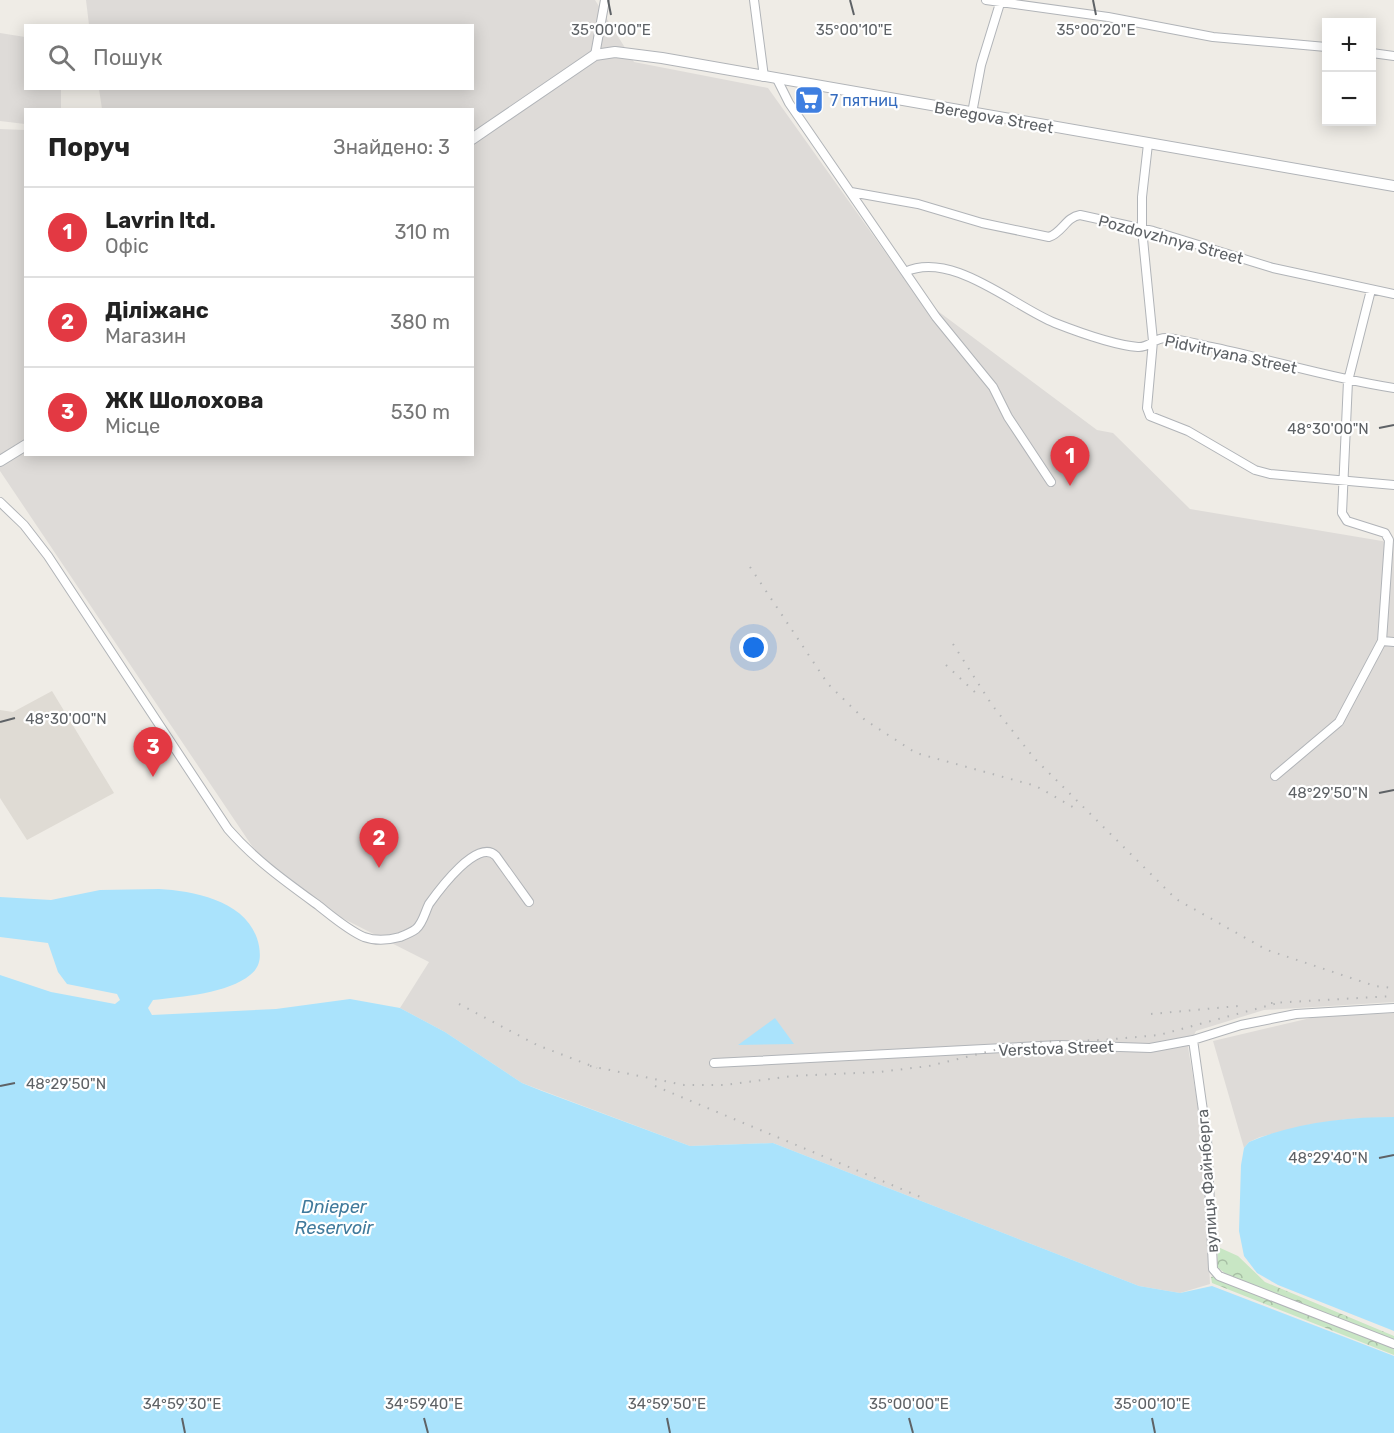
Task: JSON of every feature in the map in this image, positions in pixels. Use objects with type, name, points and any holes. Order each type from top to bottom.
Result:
[{"type":"street","points":[[474,138],[595,55],[606,0]]},
{"type":"street","points":[[754,0],[764,77]]},
{"type":"street","points":[[986,0],[1108,17],[1213,37],[1322,47]]},
{"type":"street","points":[[972,113],[981,65],[1000,1]]},
{"type":"street","name":"Beregova Street","points":[[595,55],[615,52],[635,54],[1394,186]]},
{"type":"street","points":[[1376,54],[1394,56]]},
{"type":"street","points":[[777,79],[789,103],[905,273],[936,317],[993,387],[1008,417],[1051,482]]},
{"type":"street","points":[[1148,144],[1142,197],[1142,229],[1153,341],[1148,413],[1156,421],[1188,431],[1255,471],[1394,485]]},
{"type":"street","name":"Pozdovzhnya Street","points":[[851,192],[918,204],[982,223],[1048,237],[1055,235],[1076,216],[1142,229],[1273,268],[1394,294]]},
{"type":"street","name":"Pidvitryana Street","points":[[905,273],[913,269],[938,268],[958,273],[979,282],[1040,317],[1137,347],[1167,338],[1258,357],[1348,381],[1394,388]]},
{"type":"street","points":[[1275,777],[1339,722],[1382,640],[1389,540],[1385,533],[1347,521],[1343,517],[1342,480],[1348,381],[1371,290]]},
{"type":"street","points":[[0,461],[24,446]]},
{"type":"street","points":[[0,502],[24,525],[48,556],[228,829],[251,855],[281,878],[346,926],[365,937],[389,940],[417,928],[437,893],[452,875],[475,854],[485,850],[492,851],[529,902]]},
{"type":"street","points":[[1382,640],[1394,642]]},
{"type":"street","name":"Verstova Street","points":[[714,1063],[1059,1045],[1150,1048],[1193,1040],[1241,1024],[1296,1014],[1394,1008]]},
{"type":"street","name":"вулиця Файнберга","points":[[1193,1040],[1207,1139],[1213,1269],[1219,1276],[1394,1344]]},
{"type":"shaded area","points":[[86,0],[595,0],[634,62],[768,88],[915,294],[1097,430],[1113,433],[1190,509],[1394,543],[1394,1002],[1264,1010],[1196,1031],[1188,1047],[1203,1137],[1210,1284],[1180,1293],[1139,1286],[773,1143],[690,1146],[522,1083],[445,1032],[400,1008],[429,962],[338,916],[256,852],[0,471],[0,129],[24,130],[24,456],[474,456],[474,108],[102,108],[99,90],[474,90],[474,24],[89,24]]},
{"type":"shaded area","points":[[0,33],[24,37],[24,90],[61,90],[61,108],[24,108],[24,124],[0,121]]},
{"type":"shaded area","points":[[52,691],[114,793],[27,840],[0,798],[0,710],[13,712]]},
{"type":"shaded area","points":[[1394,1013],[1394,1117],[1348,1119],[1307,1125],[1260,1137],[1249,1142],[1244,1148],[1213,1041],[1315,1017]]},
{"type":"green space","points":[[1218,1247],[1238,1256],[1265,1282],[1394,1336],[1394,1341],[1226,1274],[1217,1267]]},
{"type":"green space","points":[[1215,1276],[1394,1344],[1394,1355],[1212,1283],[1211,1277]]},
{"type":"water","name":"Dnieper Reservoir","points":[[159,889],[205,896],[234,909],[254,931],[260,958],[258,965],[250,975],[230,986],[204,993],[153,1000],[148,1008],[152,1015],[276,1009],[350,999],[400,1008],[445,1032],[522,1083],[690,1146],[773,1143],[1139,1286],[1180,1293],[1212,1286],[1394,1356],[1394,1433],[0,1433],[0,975],[51,992],[115,1004],[120,1000],[117,994],[67,984],[58,972],[48,943],[0,937],[0,897],[51,900],[100,890]]},
{"type":"water","points":[[775,1018],[794,1044],[738,1045]]},
{"type":"water","points":[[1394,1117],[1394,1331],[1278,1285],[1257,1273],[1244,1256],[1239,1231],[1241,1165],[1244,1148],[1249,1142],[1283,1130],[1320,1122]]},
{"type":"railway","points":[[750,567],[828,684],[865,720],[916,753],[1036,786],[1078,810]]},
{"type":"railway","points":[[953,644],[992,705],[1034,758],[1176,899],[1267,950],[1375,986],[1394,988]]},
{"type":"railway","points":[[946,665],[979,696]]},
{"type":"railway","points":[[1271,1003],[1394,996]]},
{"type":"railway","points":[[590,1066],[684,1085],[724,1085],[792,1076],[879,1072],[929,1066],[1028,1042],[1103,1040],[1159,1035],[1278,1003]]},
{"type":"railway","points":[[459,1004],[537,1045],[597,1068]]},
{"type":"railway","points":[[1151,1014],[1238,1006]]},
{"type":"railway","points":[[655,1086],[923,1198]]},
{"type":"place","name":"7 пятниц","points":[[809,100]]},
{"type":"place","name":"Lavrin ltd.","points":[[1070,486]]},
{"type":"place","name":"ЖК Шолохова","points":[[153,777]]},
{"type":"place","name":"Діліжанс","points":[[379,868]]}]
